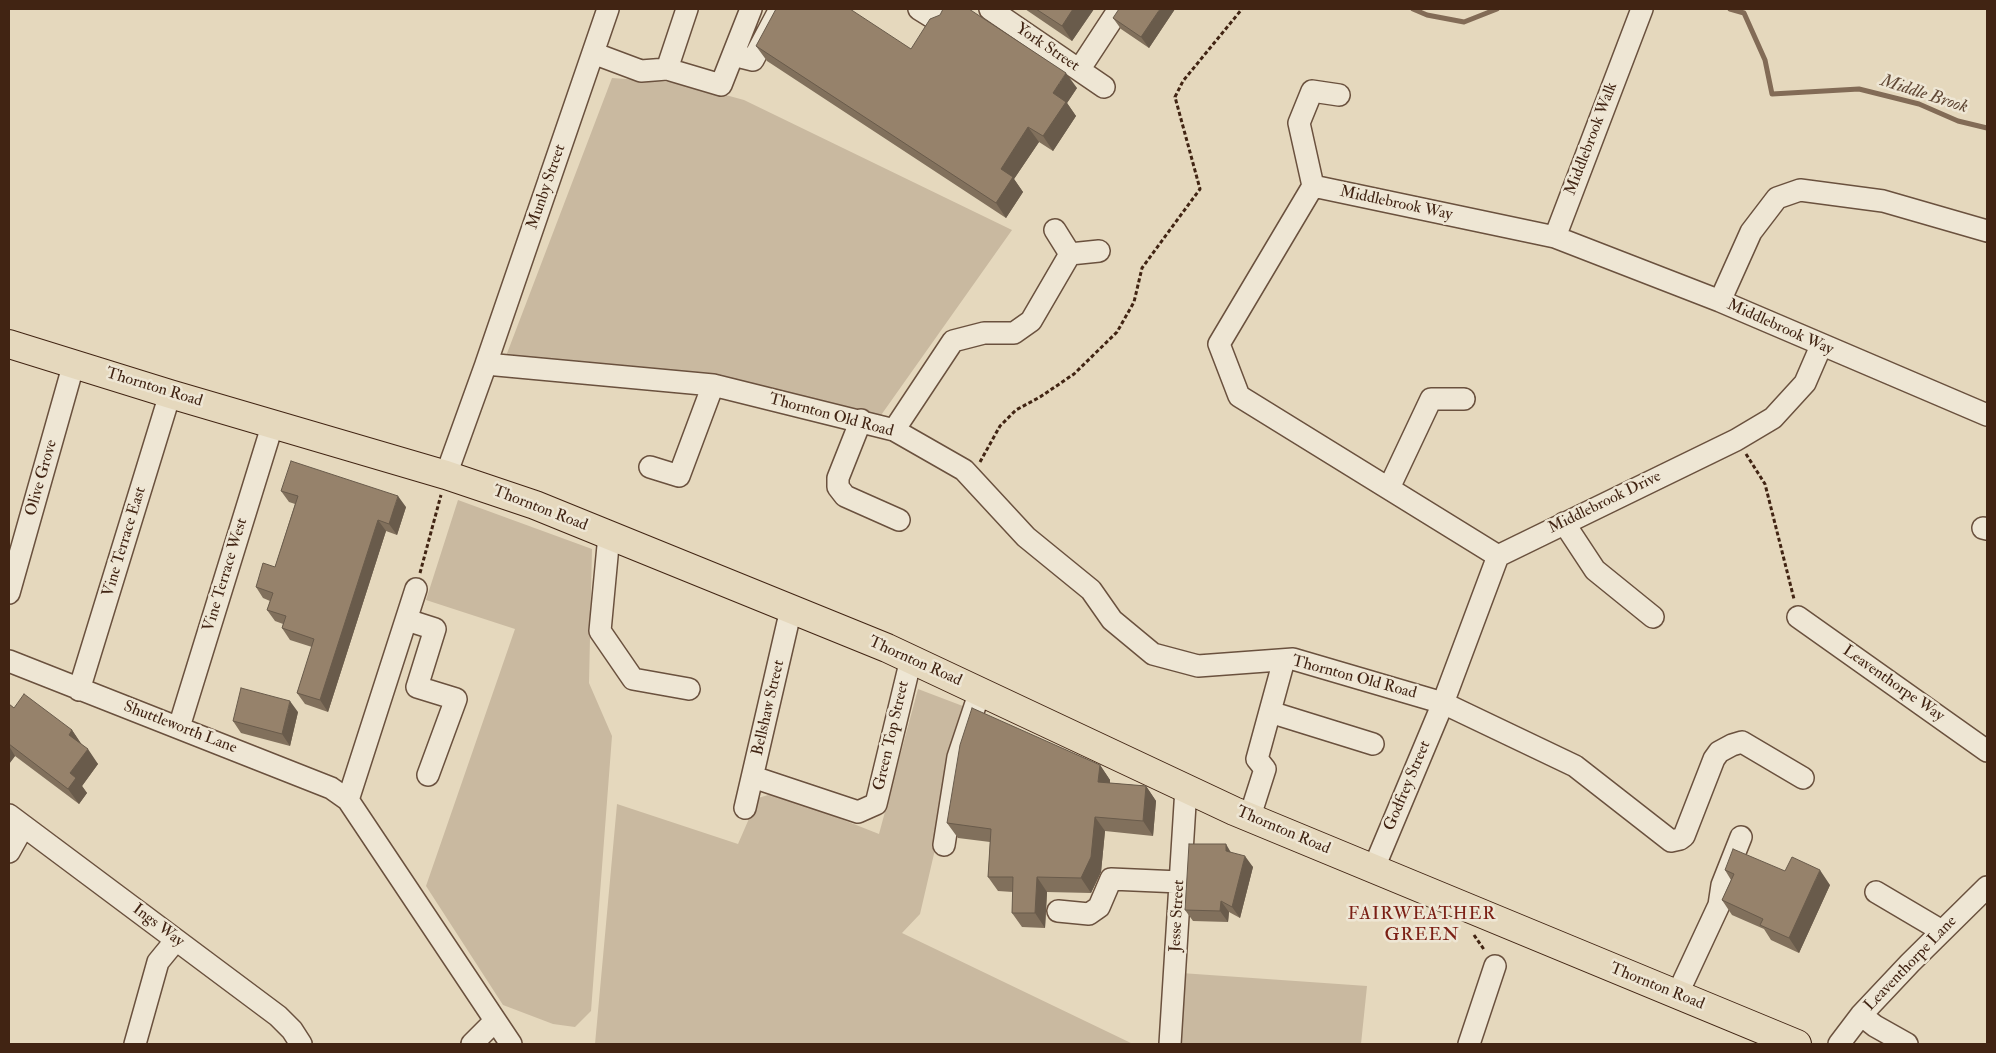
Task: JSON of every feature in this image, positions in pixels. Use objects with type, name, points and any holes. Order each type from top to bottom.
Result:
[{"type":"main road","name":"Thornton Road","points":[[9,344],[170,394],[446,475],[535,505],[911,659],[1186,788],[1374,870],[1797,1044]]},
{"type":"street","name":"Munby Street","points":[[486,364],[608,9]]},
{"type":"street","points":[[667,68],[687,9]]},
{"type":"street","points":[[593,53],[641,72],[667,68],[721,85],[751,9]]},
{"type":"street","points":[[733,55],[753,60],[780,9]]},
{"type":"street","points":[[919,9],[940,22],[949,9]]},
{"type":"street","name":"York Street","points":[[990,9],[1104,87]]},
{"type":"street","points":[[1079,70],[1119,9]]},
{"type":"street","name":"Middlebrook Walk","points":[[1555,237],[1641,12]]},
{"type":"street","points":[[1339,95],[1312,91],[1299,123],[1313,186],[1219,344],[1239,396],[1498,556],[1443,703]]},
{"type":"street","name":"Middlebrook Way","points":[[1313,186],[1555,237],[1720,301],[1821,346],[1987,415]]},
{"type":"street","points":[[1720,301],[1751,232],[1777,198],[1800,190],[1883,201],[1987,231]]},
{"type":"street","points":[[1055,230],[1070,254]]},
{"type":"street","points":[[1070,254],[1099,251]]},
{"type":"street","points":[[894,430],[953,341],[984,333],[1014,333],[1031,321],[1070,254]]},
{"type":"street","name":"Middlebrook Drive","points":[[1498,556],[1736,440],[1773,418],[1805,383],[1821,346]]},
{"type":"street","name":"Olive Grove","points":[[9,593],[74,363]]},
{"type":"street","points":[[446,475],[486,364]]},
{"type":"street","name":"Thornton Old Road","points":[[486,364],[713,385],[861,420],[894,430],[964,470],[1026,537],[1091,590],[1112,620],[1153,654],[1198,666],[1293,659],[1443,703],[1575,766],[1671,841],[1684,836],[1714,758],[1720,752],[1742,742],[1803,778]]},
{"type":"street","points":[[650,467],[679,476],[713,385]]},
{"type":"street","name":"Vine Terrace East","points":[[79,690],[170,394]]},
{"type":"street","points":[[1389,488],[1431,398],[1464,399]]},
{"type":"street","points":[[861,420],[838,478],[838,487],[845,496],[898,520]]},
{"type":"street","name":"Vine Terrace West","points":[[179,727],[273,423]]},
{"type":"street","points":[[1564,523],[1595,570],[1653,617]]},
{"type":"street","points":[[609,535],[600,631],[633,679],[689,689]]},
{"type":"street","points":[[348,800],[416,590]]},
{"type":"street","name":"Bellshaw Street","points":[[746,808],[791,609]]},
{"type":"street","name":"Leaventhorpe Way","points":[[1798,617],[1987,750]]},
{"type":"street","points":[[407,620],[435,629],[417,687],[456,699],[428,775]]},
{"type":"street","name":"Green Top Street","points":[[753,777],[858,812],[876,804],[911,659]]},
{"type":"street","points":[[1250,816],[1265,769],[1257,759],[1284,660]]},
{"type":"street","name":"Shuttleworth Lane","points":[[9,661],[331,788],[348,800],[511,1044]]},
{"type":"street","points":[[944,844],[958,757],[980,692]]},
{"type":"street","name":"Godfrey Street","points":[[1374,870],[1443,703]]},
{"type":"street","points":[[1270,712],[1373,744]]},
{"type":"street","name":"Jesse Street","points":[[1170,1044],[1186,788]]},
{"type":"street","points":[[9,852],[16,821]]},
{"type":"street","name":"Ings Way","points":[[16,821],[278,1016],[292,1030],[302,1044]]},
{"type":"street","points":[[1677,995],[1719,905],[1722,885],[1741,837]]},
{"type":"street","points":[[1058,911],[1089,914],[1099,907],[1111,879],[1180,882]]},
{"type":"street","name":"Leaventhorpe Lane","points":[[1839,1044],[1861,1015],[1987,887]]},
{"type":"street","points":[[1876,892],[1942,931]]},
{"type":"street","points":[[135,1044],[158,962],[176,940]]},
{"type":"street","points":[[1469,1044],[1495,966]]},
{"type":"street","points":[[1861,1015],[1874,1026],[1907,1044]]},
{"type":"street","points":[[472,1044],[495,1022]]},
{"type":"path","points":[[970,476],[1000,426],[1016,410],[1040,397],[1074,374],[1117,332],[1134,302],[1142,268],[1200,189],[1175,97],[1183,81],[1242,9]]},
{"type":"path","points":[[1736,440],[1766,484],[1798,617]]},
{"type":"path","points":[[416,590],[446,475]]},
{"type":"path","points":[[1476,912],[1470,928],[1495,966]]},
{"type":"shaded area","points":[[612,78],[682,83],[744,100],[1012,230],[879,418],[506,356]]},
{"type":"shaded area","points":[[458,500],[592,549],[589,683],[612,736],[591,1011],[575,1027],[553,1024],[503,1005],[426,886],[515,629],[426,600]]},
{"type":"shaded area","points":[[918,689],[968,708],[920,914],[902,933],[1133,1044],[595,1044],[617,804],[738,844],[758,798],[775,793],[879,834]]},
{"type":"shaded area","points":[[1181,973],[1367,986],[1361,1044],[1174,1044]]},
{"type":"building","points":[[776,9],[850,9],[911,49],[930,19],[940,15],[943,9],[969,9],[1066,73],[1053,93],[1066,102],[1043,136],[1028,127],[1001,169],[1013,177],[996,203],[756,46]]},
{"type":"building","points":[[1036,9],[1073,9],[1062,26]]},
{"type":"building","points":[[1119,9],[1160,9],[1141,37],[1113,18]]},
{"type":"building","points":[[291,461],[398,496],[389,524],[378,520],[320,700],[297,693],[314,639],[282,628],[286,616],[267,610],[273,593],[256,587],[263,563],[275,567],[298,496],[281,491]]},
{"type":"building","points":[[241,688],[290,701],[282,734],[233,721]]},
{"type":"building","points":[[24,694],[72,730],[69,735],[88,749],[70,773],[76,778],[68,789],[9,744],[9,704],[14,708]]},
{"type":"building","points":[[972,708],[1100,765],[1098,782],[1146,786],[1143,821],[1095,817],[1091,857],[1081,878],[1037,877],[1035,913],[1012,913],[1013,877],[988,877],[991,829],[947,823],[960,745]]},
{"type":"building","points":[[1189,844],[1226,844],[1226,851],[1245,856],[1232,907],[1221,901],[1220,911],[1185,910]]},
{"type":"building","points":[[1733,849],[1785,871],[1792,857],[1820,870],[1789,938],[1760,925],[1763,919],[1722,900],[1734,874],[1725,870]]},
{"type":"waterway","name":"Middle Brook","points":[[1413,9],[1427,15],[1464,22],[1497,9]]},
{"type":"waterway","name":"Middle Brook","points":[[1730,9],[1744,13],[1765,60],[1772,94],[1859,89],[1919,104],[1958,121],[1987,128]]},
{"type":"district","name":"FAIRWEATHER GREEN","points":[[1422,925]]}]
